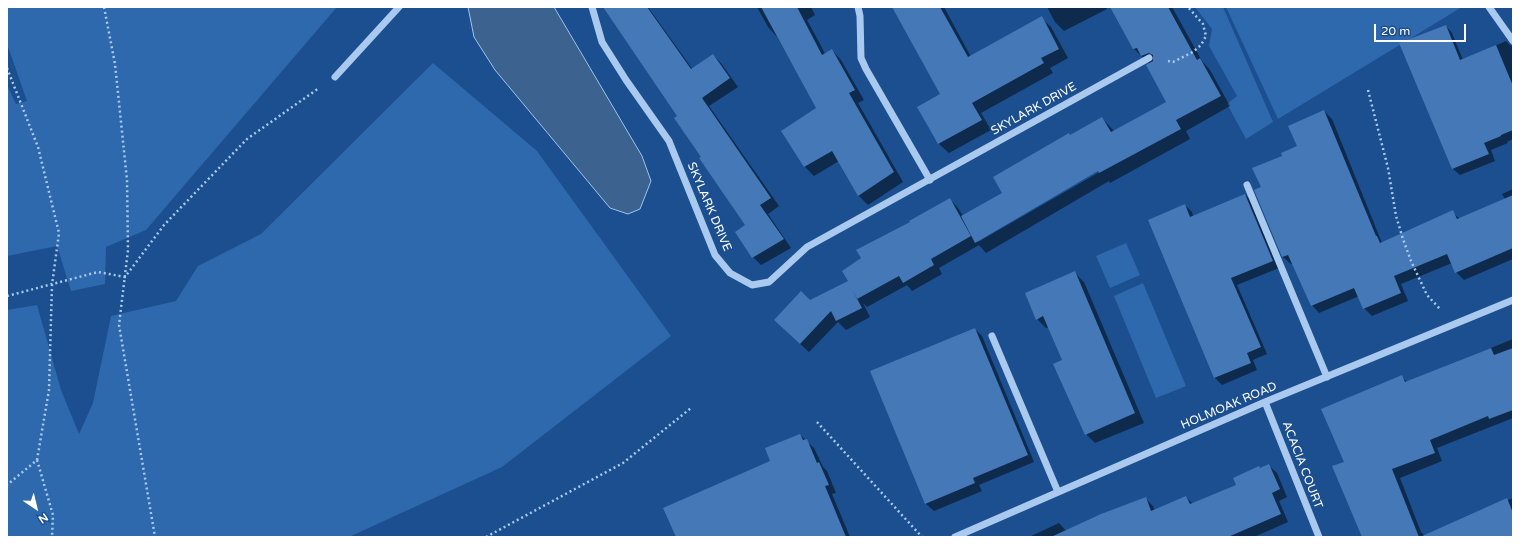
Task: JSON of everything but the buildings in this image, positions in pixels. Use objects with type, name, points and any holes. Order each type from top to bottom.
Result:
[{"type":"street","points":[[335,77],[399,7]]},
{"type":"street","name":"SKYLARK DRIVE","points":[[592,7],[602,42],[626,80],[669,141],[715,255],[730,273],[752,285],[769,282],[807,247],[1149,58]]},
{"type":"street","points":[[858,7],[860,16],[861,58],[930,180]]},
{"type":"street","points":[[1489,7],[1513,41]]},
{"type":"street","points":[[1247,185],[1327,377]]},
{"type":"street","name":"HOLMOAK ROAD","points":[[956,537],[1265,402],[1513,300]]},
{"type":"street","points":[[992,336],[1058,492]]},
{"type":"street","name":"ACACIA COURT","points":[[1265,402],[1319,537]]},
{"type":"path","points":[[104,7],[115,64],[127,180],[128,250],[119,325],[155,537]]},
{"type":"path","points":[[1149,58],[1173,62],[1193,52],[1201,45],[1206,36],[1203,24],[1188,7]]},
{"type":"path","points":[[7,68],[38,147],[59,233],[52,285],[49,390],[37,460],[53,515],[52,537]]},
{"type":"path","points":[[125,277],[164,225],[247,138],[335,77]]},
{"type":"path","points":[[1368,90],[1388,168],[1396,216],[1411,261],[1427,295],[1454,325]]},
{"type":"path","points":[[7,296],[98,272],[125,277]]},
{"type":"path","points":[[486,537],[623,463],[691,408]]},
{"type":"path","points":[[817,422],[922,537]]},
{"type":"path","points":[[7,485],[37,460]]},
{"type":"shaded area","points":[[7,7],[337,7],[146,230],[106,247],[105,284],[71,291],[57,246],[7,256],[7,85],[16,104],[27,101],[7,44]]},
{"type":"shaded area","points":[[468,7],[554,7],[642,156],[651,181],[640,209],[628,214],[610,208],[495,70],[474,37]]},
{"type":"shaded area","points":[[1195,7],[1223,7],[1273,122],[1246,139],[1227,104],[1237,96],[1209,46],[1212,29]]},
{"type":"shaded area","points":[[1226,7],[1462,7],[1278,119]]},
{"type":"shaded area","points":[[433,63],[537,151],[671,336],[502,467],[349,537],[7,537],[7,310],[37,305],[61,390],[79,434],[93,403],[111,316],[176,301],[198,266],[261,234]]},
{"type":"shaded area","points":[[1126,243],[1140,275],[1110,288],[1096,256]]},
{"type":"shaded area","points":[[1143,283],[1186,386],[1156,398],[1114,296]]}]
